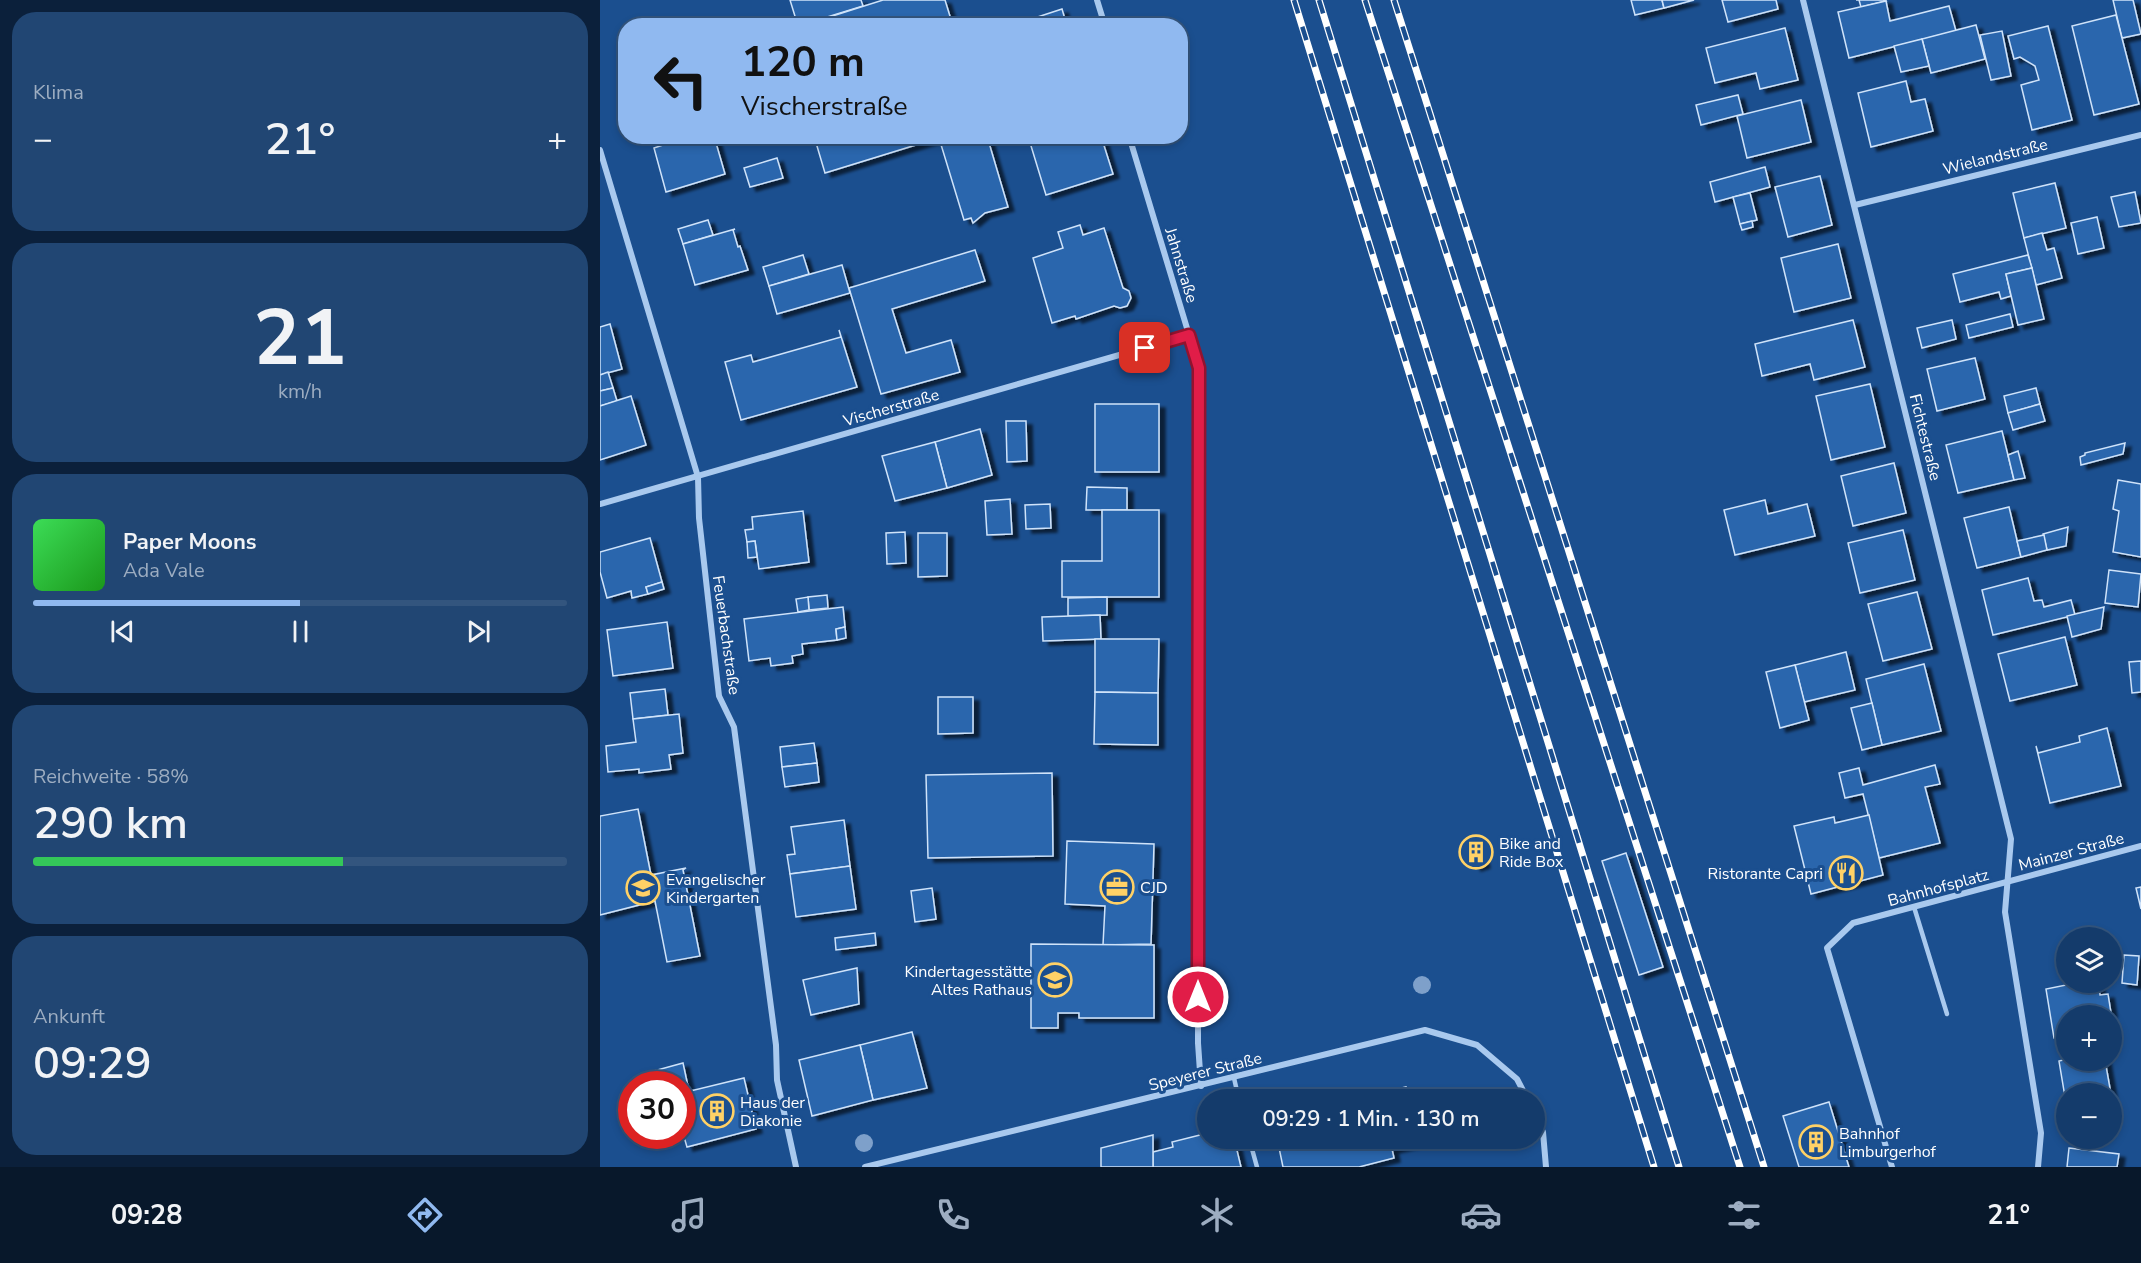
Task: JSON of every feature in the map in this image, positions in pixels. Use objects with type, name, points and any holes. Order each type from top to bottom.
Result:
[{"type":"street","points":[[1097,0],[1103,18]]},
{"type":"street","name":"Fichtestraße","points":[[1803,0],[2011,839],[2008,883]]},
{"type":"street","name":"Wielandstraße","points":[[1855,205],[2141,135]]},
{"type":"street","name":"Jahnstraße","points":[[1132,144],[1199,368],[1198,1043],[1202,1086]]},
{"type":"street","name":"Feuerbachstraße","points":[[600,150],[698,477],[699,518],[719,696],[734,728],[776,1046],[777,1080],[796,1167]]},
{"type":"street","name":"Vischerstraße","points":[[600,504],[1189,335]]},
{"type":"street","name":"Mainzer Straße","points":[[2008,883],[2141,846]]},
{"type":"street","name":"Bahnhofsplatz","points":[[1892,1167],[1827,948],[1853,923],[2008,883],[2005,912],[2041,1133],[2038,1167]]},
{"type":"street","name":"Speyerer Straße","points":[[865,1167],[1425,1030],[1477,1045],[1518,1079],[1523,1089]]},
{"type":"street","points":[[1545,1149],[1546,1167]]},
{"type":"lane","points":[[1914,907],[1947,1014]]},
{"type":"lane","points":[[1234,1078],[1236,1089]]},
{"type":"lane","points":[[1252,1149],[1257,1167]]},
{"type":"building","points":[[790,0],[861,0],[863,6],[824,18],[796,18]]},
{"type":"building","points":[[883,0],[945,0],[951,18],[826,18]]},
{"type":"building","points":[[1631,0],[1662,0],[1664,8],[1635,15]]},
{"type":"building","points":[[1662,0],[1694,0],[1664,8]]},
{"type":"building","points":[[1722,0],[1776,0],[1778,9],[1728,22]]},
{"type":"building","points":[[1859,0],[1885,0],[1886,1],[1861,7]]},
{"type":"building","points":[[2113,0],[2133,0],[2141,34],[2122,38]]},
{"type":"building","points":[[1886,1],[1890,21],[1949,6],[1956,31],[1849,58],[1838,12]]},
{"type":"building","points":[[1062,9],[1065,18],[1034,18]]},
{"type":"building","points":[[2116,15],[2139,104],[2094,115],[2072,26]]},
{"type":"building","points":[[1976,25],[1985,59],[1931,73],[1922,39]]},
{"type":"building","points":[[2048,26],[2072,120],[2032,130],[2021,85],[2039,80],[2035,66],[2020,57],[2014,59],[2008,36]]},
{"type":"building","points":[[1785,28],[1798,80],[1760,89],[1756,73],[1715,83],[1706,48]]},
{"type":"building","points":[[2002,31],[2011,76],[1991,80],[1980,35]]},
{"type":"building","points":[[1922,39],[1929,66],[1901,72],[1894,46]]},
{"type":"building","points":[[1906,81],[1911,102],[1925,99],[1933,131],[1871,147],[1858,93]]},
{"type":"building","points":[[1738,95],[1743,114],[1701,125],[1696,105]]},
{"type":"building","points":[[1801,100],[1811,142],[1747,158],[1737,116]]},
{"type":"building","points":[[666,144],[716,144],[725,174],[666,192],[654,148]]},
{"type":"building","points":[[816,144],[919,144],[825,173]]},
{"type":"building","points":[[941,144],[989,144],[1008,207],[985,213],[973,223],[971,218],[964,220]]},
{"type":"building","points":[[1030,144],[1104,144],[1113,174],[1046,195]]},
{"type":"building","points":[[777,158],[783,178],[750,187],[744,168]]},
{"type":"building","points":[[1765,167],[1770,187],[1715,202],[1710,182]]},
{"type":"building","points":[[1820,176],[1832,225],[1788,237],[1775,187]]},
{"type":"building","points":[[2055,183],[2066,228],[2024,238],[2013,193]]},
{"type":"building","points":[[2135,192],[2141,223],[2119,227],[2111,197]]},
{"type":"building","points":[[1750,193],[1757,220],[1740,224],[1733,197]]},
{"type":"building","points":[[2097,217],[2104,248],[2078,254],[2071,223]]},
{"type":"building","points":[[708,220],[713,235],[683,244],[678,229]]},
{"type":"building","points":[[1752,221],[1753,227],[1742,230],[1740,224]]},
{"type":"building","points":[[1080,225],[1083,235],[1104,228],[1123,288],[1129,291],[1131,298],[1127,306],[1120,308],[1114,306],[1076,319],[1075,316],[1052,323],[1033,258],[1063,248],[1058,232]]},
{"type":"building","points":[[735,229],[733,230],[738,247],[740,246],[748,270],[695,285],[683,244]]},
{"type":"building","points":[[2042,233],[2047,250],[2054,248],[2062,278],[2036,285],[2024,238]]},
{"type":"building","points":[[1838,244],[1851,298],[1794,312],[1781,258]]},
{"type":"building","points":[[975,250],[985,281],[892,309],[906,353],[951,340],[960,372],[881,394],[849,288]]},
{"type":"building","points":[[803,255],[809,274],[769,286],[763,267]]},
{"type":"building","points":[[2028,255],[2032,268],[2006,274],[2011,296],[2001,299],[1999,292],[1960,302],[1953,274]]},
{"type":"building","points":[[842,265],[850,293],[777,314],[769,286]]},
{"type":"building","points":[[2032,268],[2044,319],[2018,325],[2006,274]]},
{"type":"building","points":[[2010,314],[2013,327],[1969,338],[1966,325]]},
{"type":"building","points":[[1853,320],[1865,367],[1814,380],[1810,364],[1762,376],[1755,344]]},
{"type":"building","points":[[1952,320],[1956,339],[1922,348],[1917,328]]},
{"type":"building","points":[[610,324],[622,369],[600,375],[600,327]]},
{"type":"building","points":[[839,330],[857,387],[741,420],[725,362],[751,355],[753,362],[841,337]]},
{"type":"building","points":[[1975,358],[1985,399],[1937,411],[1927,369]]},
{"type":"building","points":[[608,372],[613,388],[600,391],[600,375]]},
{"type":"building","points":[[1870,384],[1885,447],[1831,460],[1816,396]]},
{"type":"building","points":[[613,388],[617,401],[600,406],[600,391]]},
{"type":"building","points":[[2036,388],[2040,404],[2008,413],[2004,396]]},
{"type":"building","points":[[631,396],[646,445],[600,460],[600,406]]},
{"type":"building","points":[[1095,404],[1159,404],[1159,472],[1095,472]]},
{"type":"building","points":[[2040,404],[2045,421],[2013,430],[2008,413]]},
{"type":"building","points":[[1006,421],[1026,421],[1027,461],[1007,462]]},
{"type":"building","points":[[980,429],[992,475],[947,488],[935,442]]},
{"type":"building","points":[[2002,431],[2014,480],[1958,493],[1946,445]]},
{"type":"building","points":[[935,442],[947,488],[895,501],[882,456]]},
{"type":"building","points":[[2125,443],[2123,454],[2081,465],[2080,457],[2085,453]]},
{"type":"building","points":[[2018,451],[2025,478],[2014,480],[2008,455]]},
{"type":"building","points":[[1894,463],[1906,513],[1853,526],[1841,476]]},
{"type":"building","points":[[2118,480],[2141,484],[2141,557],[2113,552],[2119,511],[2113,509]]},
{"type":"building","points":[[1087,487],[1127,488],[1127,510],[1086,510]]},
{"type":"building","points":[[1010,499],[1012,534],[987,535],[985,501]]},
{"type":"building","points":[[1765,500],[1768,514],[1807,504],[1815,536],[1735,555],[1724,510]]},
{"type":"building","points":[[1050,504],[1051,528],[1026,529],[1025,505]]},
{"type":"building","points":[[2009,507],[2021,557],[1977,568],[1964,518]]},
{"type":"building","points":[[1102,510],[1159,510],[1159,597],[1062,597],[1062,561],[1102,561]]},
{"type":"building","points":[[803,511],[809,562],[759,569],[755,541],[747,542],[745,530],[753,529],[752,517]]},
{"type":"building","points":[[2068,527],[2066,546],[2047,550],[2043,534]]},
{"type":"building","points":[[1903,530],[1915,580],[1860,593],[1848,543]]},
{"type":"building","points":[[905,532],[906,563],[887,564],[886,533]]},
{"type":"building","points":[[918,533],[947,533],[947,576],[918,577]]},
{"type":"building","points":[[2044,535],[2047,550],[2021,557],[2017,541]]},
{"type":"building","points":[[650,538],[662,582],[646,587],[648,594],[632,598],[631,591],[607,598],[600,572],[600,552]]},
{"type":"building","points":[[755,541],[757,557],[748,558],[747,542]]},
{"type":"building","points":[[2109,570],[2141,574],[2138,607],[2105,603]]},
{"type":"building","points":[[2028,578],[2034,601],[2042,600],[2044,607],[2071,600],[2075,615],[1993,635],[1982,590]]},
{"type":"building","points":[[662,582],[664,589],[648,594],[646,587]]},
{"type":"building","points":[[1917,592],[1932,649],[1883,661],[1868,604]]},
{"type":"building","points":[[827,595],[828,608],[809,610],[808,597]]},
{"type":"building","points":[[808,597],[809,610],[798,612],[796,599]]},
{"type":"building","points":[[1107,597],[1107,615],[1068,616],[1068,598]]},
{"type":"building","points":[[843,607],[845,627],[836,629],[837,640],[802,644],[803,654],[792,656],[793,663],[771,666],[770,658],[749,661],[744,619]]},
{"type":"building","points":[[2104,607],[2101,629],[2072,637],[2067,616]]},
{"type":"building","points":[[1100,615],[1101,639],[1043,641],[1042,617]]},
{"type":"building","points":[[667,622],[673,668],[613,676],[607,630]]},
{"type":"building","points":[[845,627],[846,638],[837,640],[836,629]]},
{"type":"building","points":[[2065,637],[2077,685],[2010,701],[1998,654]]},
{"type":"building","points":[[1095,639],[1159,639],[1158,693],[1095,692]]},
{"type":"building","points":[[1846,652],[1855,690],[1804,702],[1795,665]]},
{"type":"building","points":[[2141,661],[2141,692],[2132,693],[2129,662]]},
{"type":"building","points":[[1924,664],[1941,731],[1882,745],[1866,679]]},
{"type":"building","points":[[1795,665],[1809,720],[1780,728],[1766,672]]},
{"type":"building","points":[[665,689],[668,715],[633,719],[630,693]]},
{"type":"building","points":[[1095,692],[1158,693],[1158,745],[1094,744]]},
{"type":"building","points":[[938,697],[973,697],[973,733],[938,734]]},
{"type":"building","points":[[1872,703],[1882,745],[1862,750],[1851,708]]},
{"type":"building","points":[[679,714],[683,753],[669,755],[671,769],[639,773],[639,769],[608,772],[606,746],[636,742],[633,719]]},
{"type":"building","points":[[2107,728],[2121,786],[2050,803],[2036,746],[2038,753],[2080,742],[2079,736]]},
{"type":"building","points":[[814,743],[817,763],[782,767],[780,747]]},
{"type":"building","points":[[817,763],[819,782],[785,787],[782,767]]},
{"type":"building","points":[[1935,765],[1940,784],[1925,787],[1940,843],[1879,858],[1863,794],[1845,798],[1839,773],[1859,768],[1863,785]]},
{"type":"building","points":[[1052,773],[1053,856],[928,858],[926,775]]},
{"type":"building","name":"Evangelischer Kindergarten","points":[[638,809],[651,875],[686,868],[683,870],[700,956],[667,962],[655,901],[600,915],[600,816]]},
{"type":"building","points":[[1869,815],[1883,875],[1811,894],[1794,826],[1834,817],[1835,823]]},
{"type":"building","points":[[844,820],[850,866],[790,874],[787,855],[795,854],[791,827]]},
{"type":"building","name":"Bike and Ride Box","points":[[1477,837],[1484,864],[1475,867],[1467,840]]},
{"type":"building","points":[[1067,841],[1154,844],[1151,944],[1103,945],[1105,906],[1065,904]]},
{"type":"building","points":[[1626,853],[1663,967],[1639,975],[1602,861]]},
{"type":"building","points":[[850,866],[856,909],[796,917],[790,874]]},
{"type":"building","points":[[2141,887],[2141,909],[2136,888]]},
{"type":"building","points":[[932,888],[936,919],[915,922],[911,891]]},
{"type":"building","points":[[875,933],[876,945],[836,950],[835,938]]},
{"type":"building","points":[[1031,944],[1154,945],[1154,1018],[1079,1018],[1079,1013],[1058,1013],[1058,1028],[1031,1028]]},
{"type":"building","points":[[2124,955],[2139,956],[2137,985],[2122,983]]},
{"type":"building","points":[[857,968],[859,1004],[811,1015],[803,980]]},
{"type":"building","points":[[2056,987],[2056,993],[2108,994],[2110,1005],[2056,1005],[2056,1038],[2054,1038],[2046,989]]},
{"type":"building","points":[[912,1032],[927,1088],[873,1100],[860,1045]]},
{"type":"building","points":[[860,1045],[873,1100],[812,1116],[799,1060]]},
{"type":"building","points":[[683,1063],[685,1071],[654,1071]]},
{"type":"building","points":[[2061,1071],[2107,1071],[2109,1083],[2063,1083]]},
{"type":"building","name":"Haus der Diakonie","points":[[744,1078],[756,1129],[696,1145],[696,1090]]},
{"type":"building","name":"Bahnhof Limburgerhof","points":[[1829,1102],[1849,1167],[1799,1167],[1783,1116]]},
{"type":"building","points":[[1153,1135],[1153,1167],[1101,1167],[1101,1148]]},
{"type":"building","points":[[1197,1136],[1197,1149],[1237,1149],[1241,1167],[1153,1167],[1153,1152],[1173,1147],[1172,1142]]},
{"type":"building","points":[[1279,1149],[1392,1149],[1394,1158],[1359,1167],[1283,1167]]},
{"type":"building","points":[[2069,1149],[2119,1154],[2117,1167],[2067,1167]]},
{"type":"railway","points":[[1294,0],[1654,1167]]},
{"type":"railway","points":[[1319,0],[1679,1167]]},
{"type":"railway","points":[[1365,0],[1740,1167]]},
{"type":"railway","points":[[1394,0],[1764,1167]]},
{"type":"place","name":"Bike and Ride Box","points":[[1476,852]]},
{"type":"place","name":"Ristorante Capri","points":[[1846,873]]},
{"type":"place","name":"CJD","points":[[1117,887]]},
{"type":"place","name":"Evangelischer Kindergarten","points":[[643,888]]},
{"type":"place","name":"Kindertagesstätte Altes Rathaus","points":[[1055,980]]},
{"type":"place","name":"Haus der Diakonie","points":[[717,1111]]},
{"type":"place","name":"Bahnhof Limburgerhof","points":[[1816,1142]]},
{"type":"route","points":[[1145,348],[1189,335],[1199,368],[1198,997]]}]
